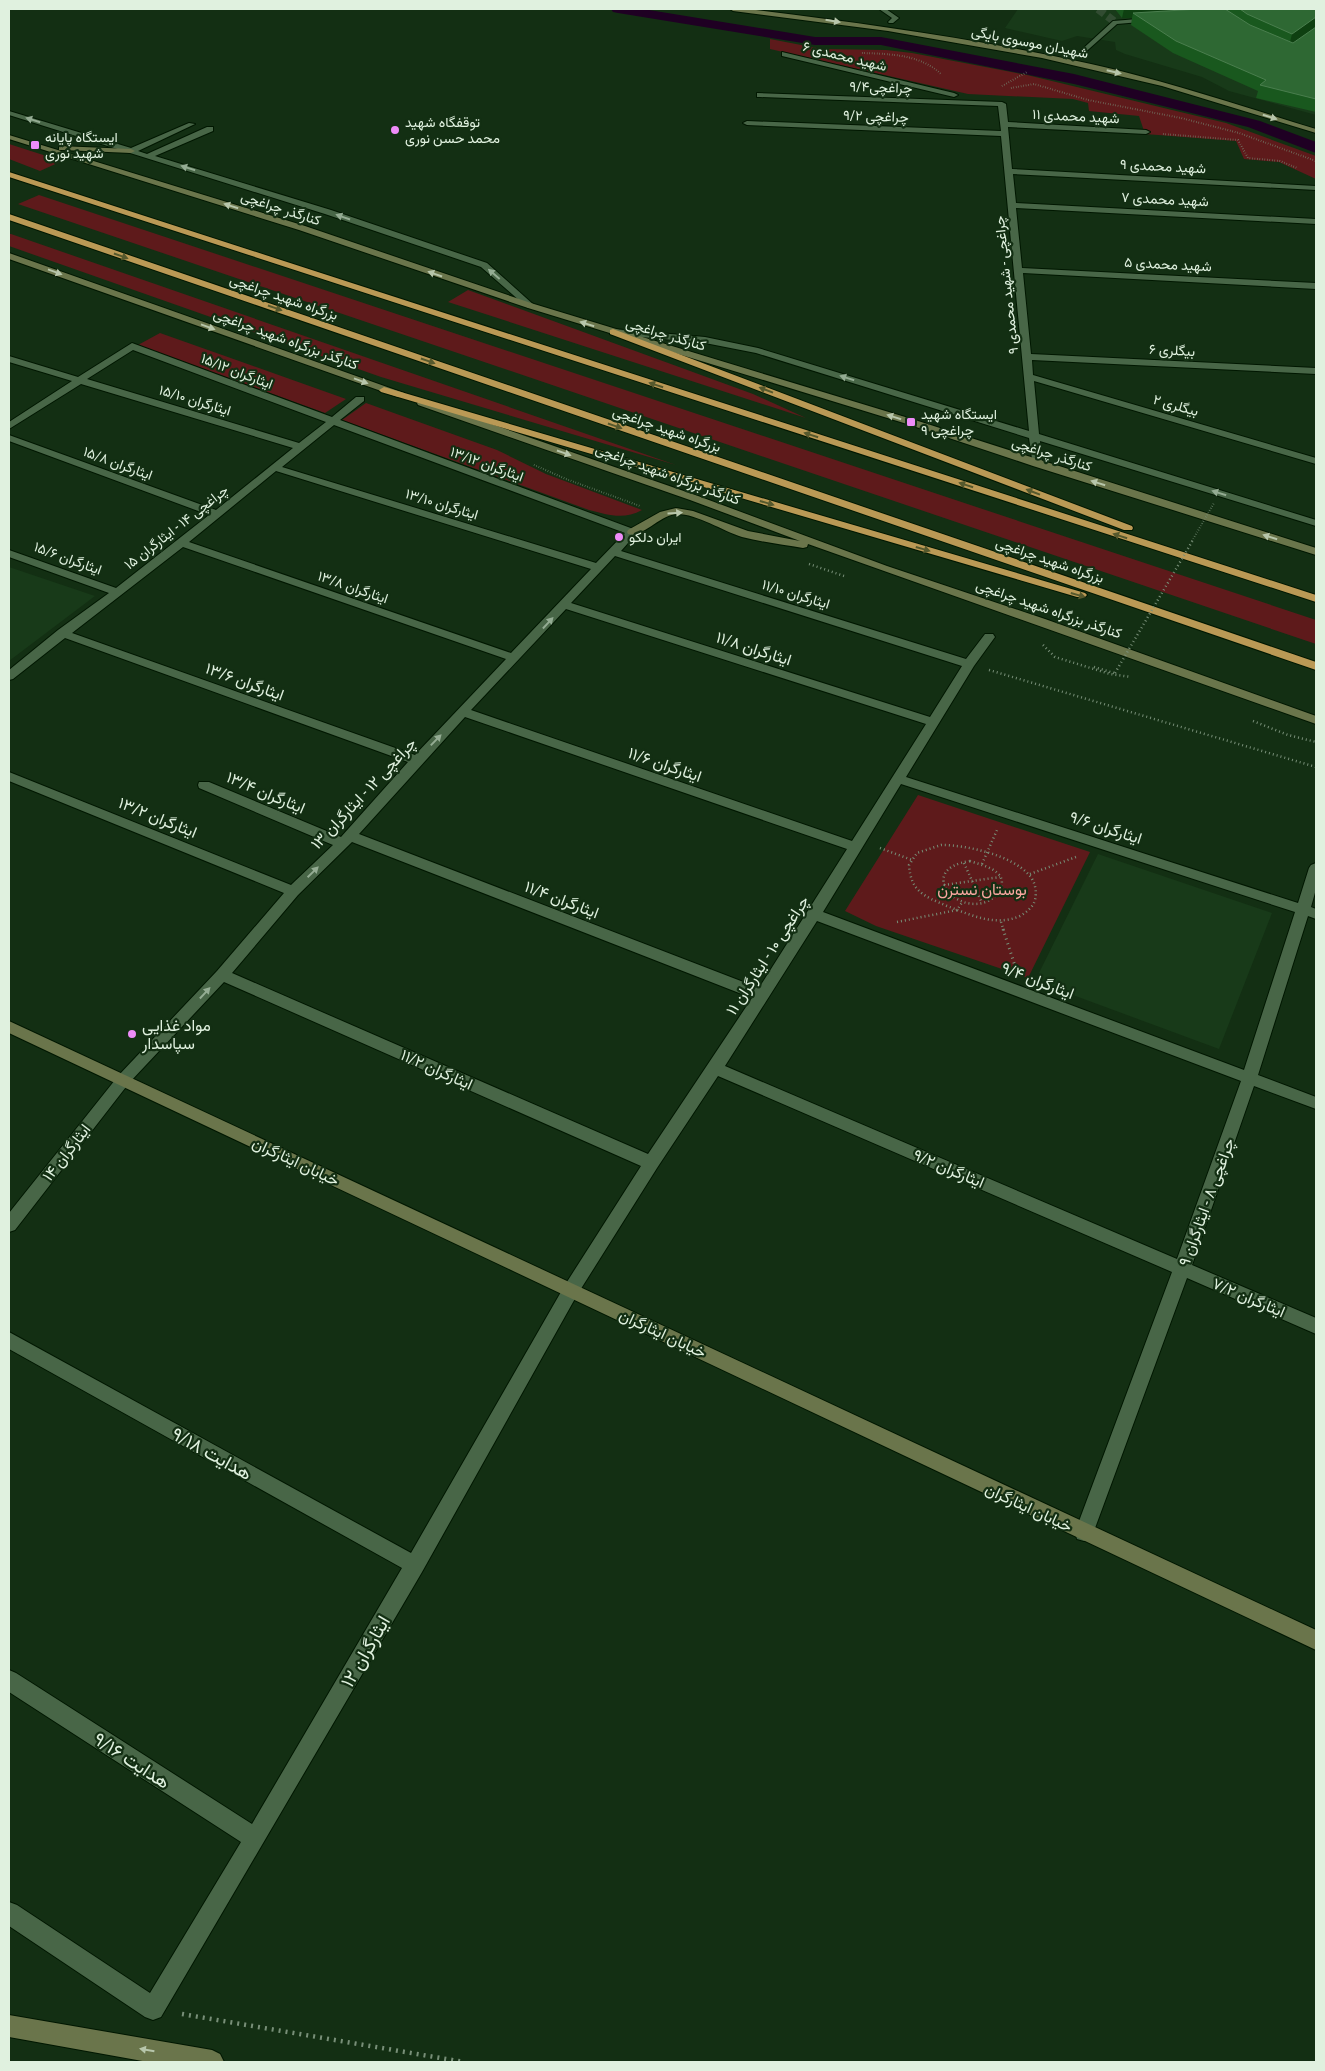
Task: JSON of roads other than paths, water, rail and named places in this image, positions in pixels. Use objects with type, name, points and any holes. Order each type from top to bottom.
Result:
[{"type":"highway","points":[[9,168],[68,194]]},
{"type":"highway","name":"بزرگراه شهید چراغچی","points":[[9,174],[1312,598]]},
{"type":"highway","name":"بزرگراه شهید چراغچی","points":[[9,217],[1316,666]]},
{"type":"highway","points":[[613,332],[1312,598]]},
{"type":"highway","points":[[384,390],[1297,659]]},
{"type":"main road","name":"شهیدان موسوی بایگی","points":[[733,9],[809,18],[953,40],[1072,62],[1144,79],[1316,132]]},
{"type":"main road","name":"شهیدان موسوی بایگی","points":[[826,12],[1078,55],[1153,73],[1268,108]]},
{"type":"main road","name":"کنارگذر چراغچی","points":[[9,137],[302,228],[531,306],[911,422],[1316,552]]},
{"type":"main road","points":[[42,147],[131,151]]},
{"type":"main road","name":"کنارگذر بزرگراه شهید چراغچی","points":[[9,256],[1316,720]]},
{"type":"main road","points":[[632,532],[664,514],[676,511],[689,513],[745,534],[780,542],[829,548]]},
{"type":"main road","name":"خیابان ایثارگران","points":[[9,1027],[124,1079],[1316,1640]]},
{"type":"main road","points":[[9,2026],[212,2062]]},
{"type":"street","points":[[882,9],[896,18],[891,22]]},
{"type":"street","name":"شهید محمدی ۶","points":[[785,54],[986,103]]},
{"type":"street","name":"۹/۴چراغچی","points":[[760,95],[1002,104]]},
{"type":"street","name":"۹ چراغچی - شهید محمدی","points":[[1002,104],[1037,464]]},
{"type":"street","name":"۹/۲ چراغچی","points":[[747,123],[1005,134]]},
{"type":"street","name":"شهید محمدی ۱۱","points":[[1004,124],[1146,132]]},
{"type":"street","name":"شهید محمدی ۹","points":[[1008,171],[1316,188]]},
{"type":"street","name":"شهید محمدی ۷","points":[[1012,205],[1316,221]]},
{"type":"street","name":"شهید محمدی ۵","points":[[1018,270],[1316,286]]},
{"type":"street","points":[[613,332],[705,340],[758,350],[1316,522]]},
{"type":"street","name":"ایثارگران ۱۵/۱۲","points":[[80,380],[132,346],[332,421]]},
{"type":"street","name":"بیگلری ۶","points":[[1027,357],[1316,371]]},
{"type":"street","name":"ایثارگران ۱۵/۱۰","points":[[9,359],[302,447]]},
{"type":"street","name":"بیگلری ۲","points":[[1029,377],[1316,460]]},
{"type":"street","points":[[9,426],[80,380]]},
{"type":"street","name":"چراغچی ۱۴ - ایثارگران ۱۵","points":[[9,676],[62,633],[181,543],[360,399]]},
{"type":"street","name":"ایثارگران ۱۳/۱۲","points":[[332,421],[632,532]]},
{"type":"street","name":"ایثارگران ۱۵/۸","points":[[9,438],[217,514]]},
{"type":"street","name":"ایثارگران ۱۳/۱۰","points":[[276,468],[599,568]]},
{"type":"street","name":"چراغچی ۱۲ - ایثارگران ۱۳","points":[[124,1079],[222,975],[293,891],[346,840],[417,760],[632,532]]},
{"type":"street","name":"ایثارگران ۱۳/۸","points":[[181,543],[514,658]]},
{"type":"street","name":"ایثارگران ۱۱/۱۰","points":[[614,552],[969,664]]},
{"type":"street","name":"ایثارگران ۱۵/۶","points":[[9,553],[117,592]]},
{"type":"street","name":"ایثارگران ۱۱/۸","points":[[565,605],[932,722]]},
{"type":"street","name":"ایثارگران ۱۳/۶","points":[[62,633],[417,760]]},
{"type":"street","name":"چراغچی ۱۰ - ایثارگران ۱۱","points":[[571,1290],[651,1163],[715,1068],[814,914],[969,664],[990,637]]},
{"type":"street","name":"ایثارگران ۱۱/۶","points":[[464,712],[857,844]]},
{"type":"street","name":"ایثارگران ۱۳/۲","points":[[9,776],[293,891]]},
{"type":"street","name":"ایثارگران ۹/۶","points":[[898,779],[1309,912]]},
{"type":"street","name":"ایثارگران ۱۳/۴","points":[[204,785],[346,840]]},
{"type":"street","name":"ایثارگران ۱۱/۴","points":[[346,840],[761,995]]},
{"type":"street","name":"چراغچی ۸ - ایثارگران ۹","points":[[1084,1532],[1182,1269],[1309,912],[1316,868]]},
{"type":"street","name":"ایثارگران ۹/۴","points":[[814,914],[1316,1103]]},
{"type":"street","name":"ایثارگران ۱۱/۲","points":[[222,975],[651,1163]]},
{"type":"street","name":"ایثارگران ۹/۲","points":[[715,1068],[1182,1269]]},
{"type":"street","name":"ایثارگران ۱۴","points":[[9,1225],[124,1079]]},
{"type":"street","name":"ایثارگران ۷/۲","points":[[1182,1269],[1316,1326]]},
{"type":"street","name":"ایثارگران ۱۲","points":[[9,1913],[153,2009],[416,1565],[571,1290]]},
{"type":"street","name":"هدایت ۹/۱۸","points":[[9,1340],[416,1565]]},
{"type":"street","name":"هدایت ۹/۱۶","points":[[9,1680],[255,1839]]},
{"type":"lane","points":[[1078,55],[1115,22],[1153,20]]},
{"type":"lane","points":[[9,113],[328,212],[484,265],[531,306]]},
{"type":"lane","points":[[131,151],[191,124]]},
{"type":"lane","points":[[148,156],[210,129]]},
{"type":"waterway","points":[[618,9],[815,41],[881,41],[1074,79],[1254,124],[1316,148]]},
{"type":"tunnel","points":[[1098,9],[1115,22]]},
{"type":"place","name":"توقفگاه شهید محمد حسن نوری","points":[[395,130]]},
{"type":"place","name":"ایستگاه پایانه شهید نوری","points":[[35,145]]},
{"type":"place","name":"ایستگاه شهید چراغچی ۹","points":[[911,422]]},
{"type":"place","name":"ایران دلکو","points":[[619,537]]},
{"type":"place","name":"مواد غذایی سپاسدار","points":[[132,1034]]},
{"type":"park label","name":"بوستان نسترن","points":[[982,889]]}]
